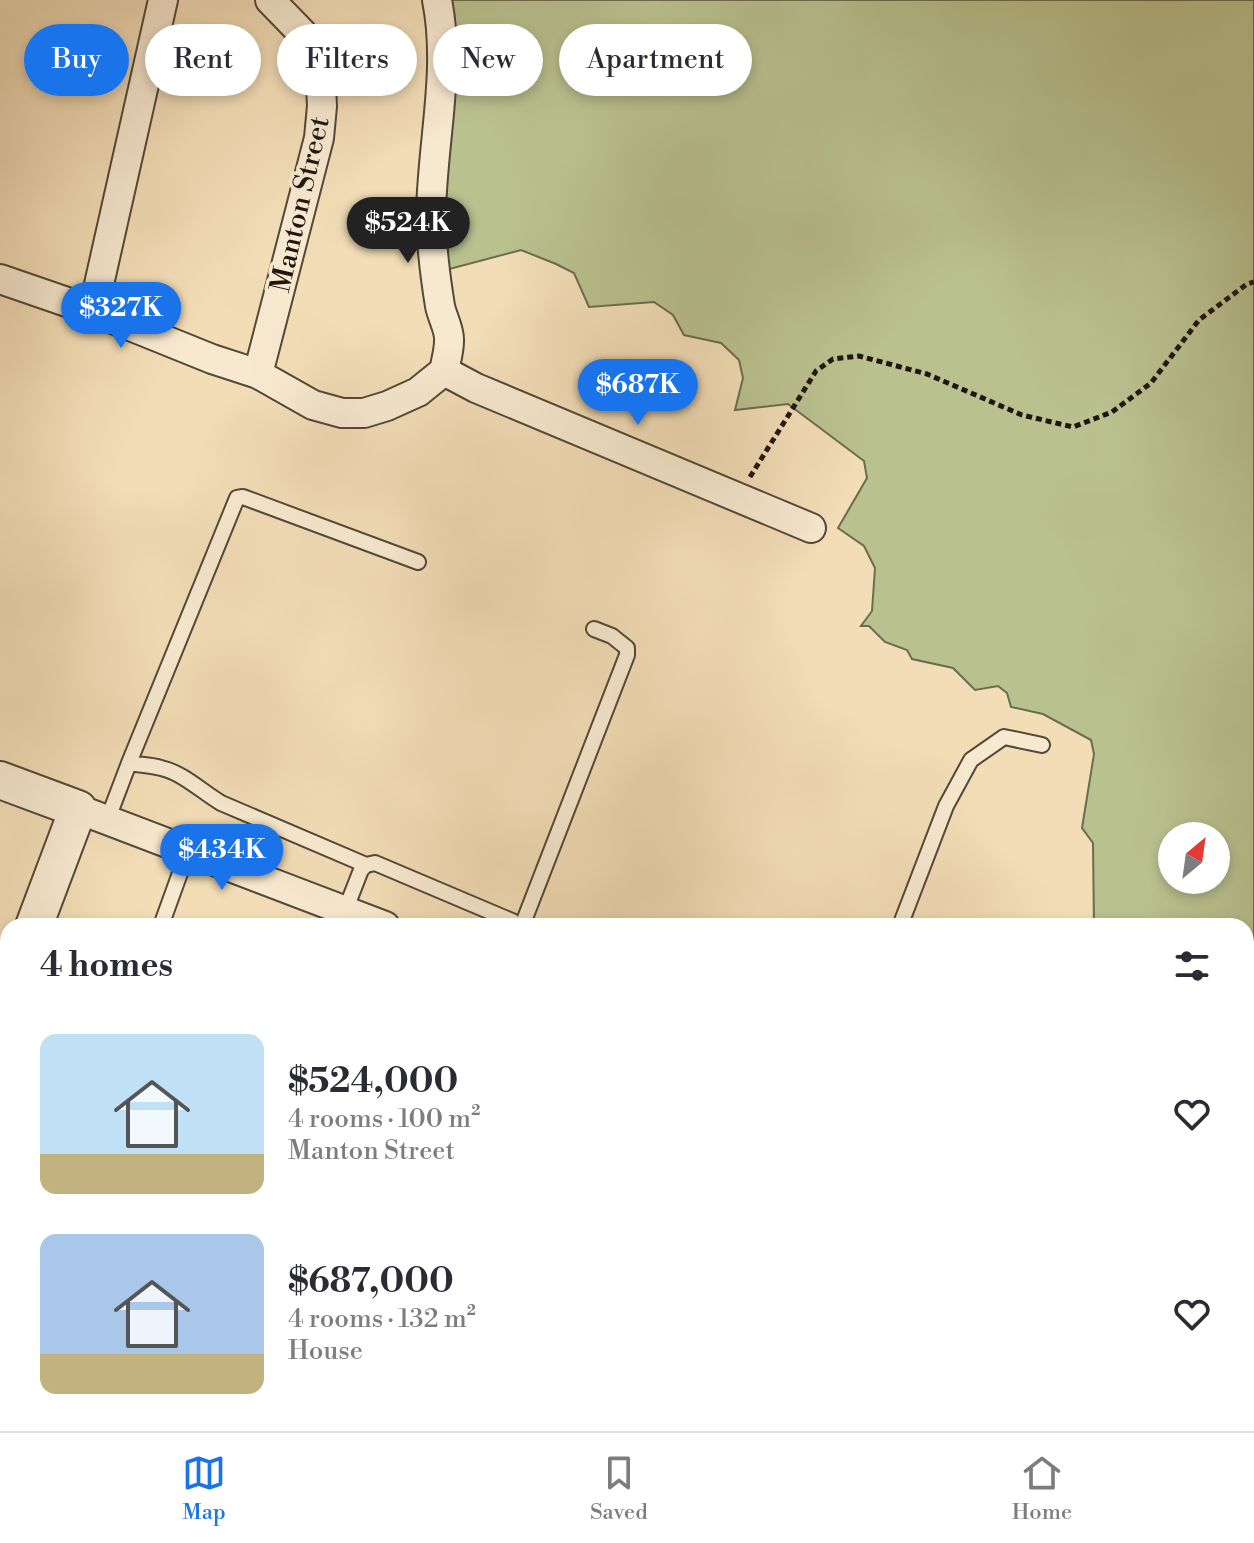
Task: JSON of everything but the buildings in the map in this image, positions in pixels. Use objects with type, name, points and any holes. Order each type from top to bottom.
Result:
[{"type":"street","points":[[93,311],[163,0]]},
{"type":"street","name":"Manton Street","points":[[258,374],[319,138],[322,106],[320,68],[302,33],[270,0]]},
{"type":"street","points":[[0,279],[258,374],[313,405],[342,413],[364,413],[418,392],[444,371],[450,338],[434,271],[431,215],[442,74],[437,0]]},
{"type":"street","points":[[444,371],[476,388],[811,528]]},
{"type":"street","points":[[0,780],[364,918]]},
{"type":"street","points":[[38,918],[93,815]]},
{"type":"lane","points":[[93,815],[129,763],[237,498],[243,497],[418,562]]},
{"type":"lane","points":[[523,918],[627,655],[627,648],[612,636],[594,629]]},
{"type":"lane","points":[[903,918],[946,806],[971,760],[1004,737],[1042,745]]},
{"type":"lane","points":[[129,763],[161,768],[181,776],[221,803],[366,865]]},
{"type":"lane","points":[[164,918],[188,851]]},
{"type":"lane","points":[[345,911],[361,870],[375,863],[505,918]]},
{"type":"path","points":[[737,497],[816,371],[833,359],[859,356],[927,374],[1022,415],[1073,427],[1112,412],[1151,383],[1199,320],[1254,282]]},
{"type":"green space","points":[[439,0],[1254,0],[1254,918],[1094,918],[1093,843],[1082,828],[1094,754],[1091,740],[1043,714],[1011,707],[1007,693],[998,686],[975,690],[953,668],[912,659],[907,650],[885,642],[869,626],[861,626],[872,611],[875,568],[864,546],[838,528],[867,478],[864,461],[788,404],[735,410],[743,378],[739,360],[721,343],[684,335],[673,315],[654,302],[589,307],[574,273],[521,250],[442,271],[440,96],[543,96],[543,24],[439,24]]}]
